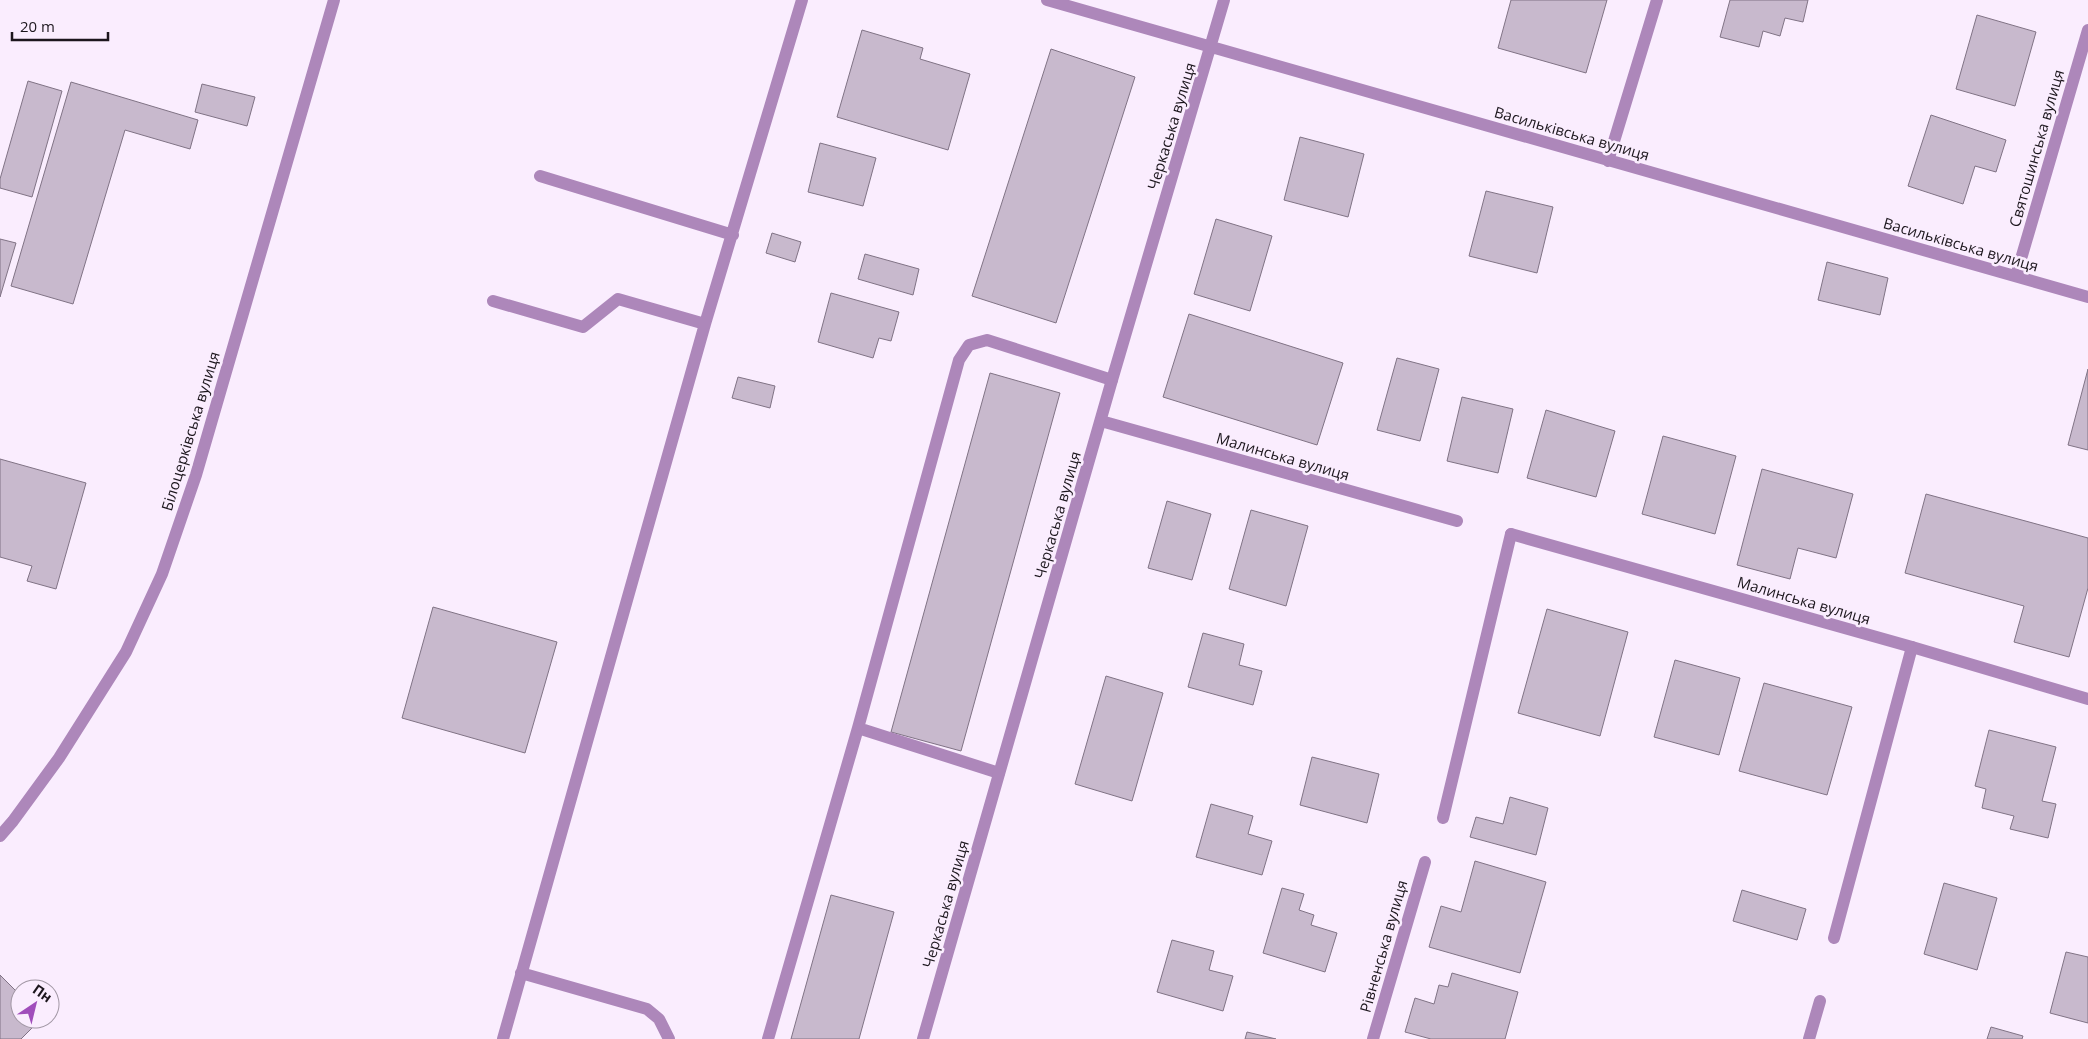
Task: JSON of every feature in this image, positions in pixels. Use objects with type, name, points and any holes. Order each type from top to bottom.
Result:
[{"type":"street","name":"Білоцерківська вулиця","points":[[0,836],[58,758],[126,652],[162,574],[196,475],[334,0]]},
{"type":"street","points":[[503,1039],[705,324],[802,0]]},
{"type":"street","name":"Васильківська вулиця","points":[[1047,0],[2088,297]]},
{"type":"street","name":"Черкаська вулиця","points":[[923,1039],[1112,380],[1212,48],[1224,0]]},
{"type":"street","points":[[1608,161],[1657,0]]},
{"type":"street","name":"Святошинська вулиця","points":[[2016,276],[2088,30]]},
{"type":"street","points":[[540,176],[733,235]]},
{"type":"street","points":[[494,301],[583,327],[618,299],[705,324]]},
{"type":"street","points":[[768,1039],[858,728],[959,360],[969,345],[987,340],[1112,380]]},
{"type":"street","name":"Малинська вулиця","points":[[1101,421],[1457,521]]},
{"type":"street","name":"Малинська вулиця","points":[[1443,818],[1511,534],[1912,647],[2088,699]]},
{"type":"street","points":[[1834,938],[1912,647]]},
{"type":"street","points":[[858,728],[1000,773]]},
{"type":"street","name":"Рівненська вулиця","points":[[1373,1039],[1425,862]]},
{"type":"street","points":[[521,973],[647,1009],[659,1019],[669,1039]]},
{"type":"street","points":[[1809,1039],[1820,1001]]},
{"type":"building","points":[[1511,0],[1607,0],[1586,73],[1498,48]]},
{"type":"building","points":[[1730,0],[1808,0],[1803,22],[1785,18],[1780,36],[1763,31],[1759,47],[1720,37]]},
{"type":"building","points":[[1977,15],[2036,32],[2015,106],[1956,89]]},
{"type":"building","points":[[862,30],[923,48],[920,59],[970,74],[948,150],[837,117]]},
{"type":"building","points":[[1051,49],[1135,77],[1056,323],[972,296]]},
{"type":"building","points":[[28,81],[62,91],[32,197],[0,188],[0,179]]},
{"type":"building","points":[[71,82],[198,120],[190,149],[125,130],[73,304],[11,286]]},
{"type":"building","points":[[202,84],[255,97],[247,126],[195,112]]},
{"type":"building","points":[[1931,115],[2006,140],[1996,172],[1975,166],[1963,204],[1908,186]]},
{"type":"building","points":[[1300,137],[1364,154],[1348,217],[1284,200]]},
{"type":"building","points":[[820,143],[876,158],[863,206],[808,192]]},
{"type":"building","points":[[1486,191],[1553,207],[1537,273],[1469,256]]},
{"type":"building","points":[[1216,219],[1272,236],[1250,311],[1194,294]]},
{"type":"building","points":[[772,233],[801,242],[795,262],[766,253]]},
{"type":"building","points":[[0,239],[16,243],[0,297]]},
{"type":"building","points":[[865,254],[919,269],[913,295],[858,279]]},
{"type":"building","points":[[1827,262],[1888,278],[1880,315],[1818,300]]},
{"type":"building","points":[[831,293],[899,312],[891,341],[879,338],[873,358],[818,342]]},
{"type":"building","points":[[1189,314],[1343,363],[1317,445],[1163,397]]},
{"type":"building","points":[[1397,358],[1439,369],[1420,441],[1377,430]]},
{"type":"building","points":[[2088,369],[2088,450],[2068,445]]},
{"type":"building","points":[[990,373],[1060,393],[961,751],[891,732]]},
{"type":"building","points":[[738,377],[775,386],[770,408],[732,398]]},
{"type":"building","points":[[1462,397],[1513,409],[1498,473],[1447,461]]},
{"type":"building","points":[[1546,410],[1615,431],[1596,497],[1527,478]]},
{"type":"building","points":[[1663,436],[1736,456],[1715,534],[1642,514]]},
{"type":"building","points":[[0,459],[86,483],[56,589],[27,581],[32,566],[0,557]]},
{"type":"building","points":[[1762,469],[1853,494],[1836,558],[1798,548],[1790,579],[1737,565]]},
{"type":"building","points":[[1926,494],[2088,538],[2088,588],[2069,657],[2014,642],[2024,606],[1905,573]]},
{"type":"building","points":[[1167,501],[1211,514],[1192,580],[1148,568]]},
{"type":"building","points":[[1251,510],[1308,526],[1286,606],[1229,589]]},
{"type":"building","points":[[433,607],[557,642],[525,753],[402,718]]},
{"type":"building","points":[[1547,609],[1628,632],[1600,736],[1518,713]]},
{"type":"building","points":[[1203,633],[1244,644],[1239,665],[1262,671],[1253,705],[1188,687]]},
{"type":"building","points":[[1675,660],[1740,678],[1719,755],[1654,737]]},
{"type":"building","points":[[1106,676],[1163,693],[1132,801],[1075,784]]},
{"type":"building","points":[[1764,683],[1852,707],[1827,795],[1739,771]]},
{"type":"building","points":[[1989,730],[2056,747],[2042,801],[2056,804],[2048,838],[2010,829],[2014,816],[1982,808],[1986,789],[1975,786]]},
{"type":"building","points":[[1312,757],[1379,774],[1367,823],[1300,805]]},
{"type":"building","points":[[1510,797],[1548,808],[1536,855],[1470,837],[1476,817],[1503,824]]},
{"type":"building","points":[[1211,804],[1253,816],[1248,834],[1272,841],[1262,875],[1196,857]]},
{"type":"building","points":[[1475,861],[1546,882],[1520,973],[1429,947],[1441,906],[1461,912]]},
{"type":"building","points":[[1944,883],[1997,898],[1977,970],[1924,954]]},
{"type":"building","points":[[1282,888],[1304,894],[1299,910],[1314,915],[1311,925],[1337,933],[1325,972],[1263,953]]},
{"type":"building","points":[[1742,890],[1806,909],[1797,940],[1733,921]]},
{"type":"building","points":[[831,895],[894,912],[859,1039],[791,1039]]},
{"type":"building","points":[[1172,940],[1214,951],[1209,970],[1233,976],[1223,1011],[1157,992]]},
{"type":"building","points":[[2066,952],[2088,957],[2088,1023],[2050,1013]]},
{"type":"building","points":[[1452,973],[1518,992],[1505,1039],[1431,1039],[1405,1032],[1415,998],[1434,1004],[1439,985],[1448,987]]},
{"type":"building","points":[[0,975],[10,985],[10,1029],[31,1029],[21,1039],[0,1039]]},
{"type":"building","points":[[1991,1027],[2023,1036],[2022,1039],[1987,1039]]},
{"type":"building","points":[[1247,1032],[1276,1039],[1245,1039]]}]
